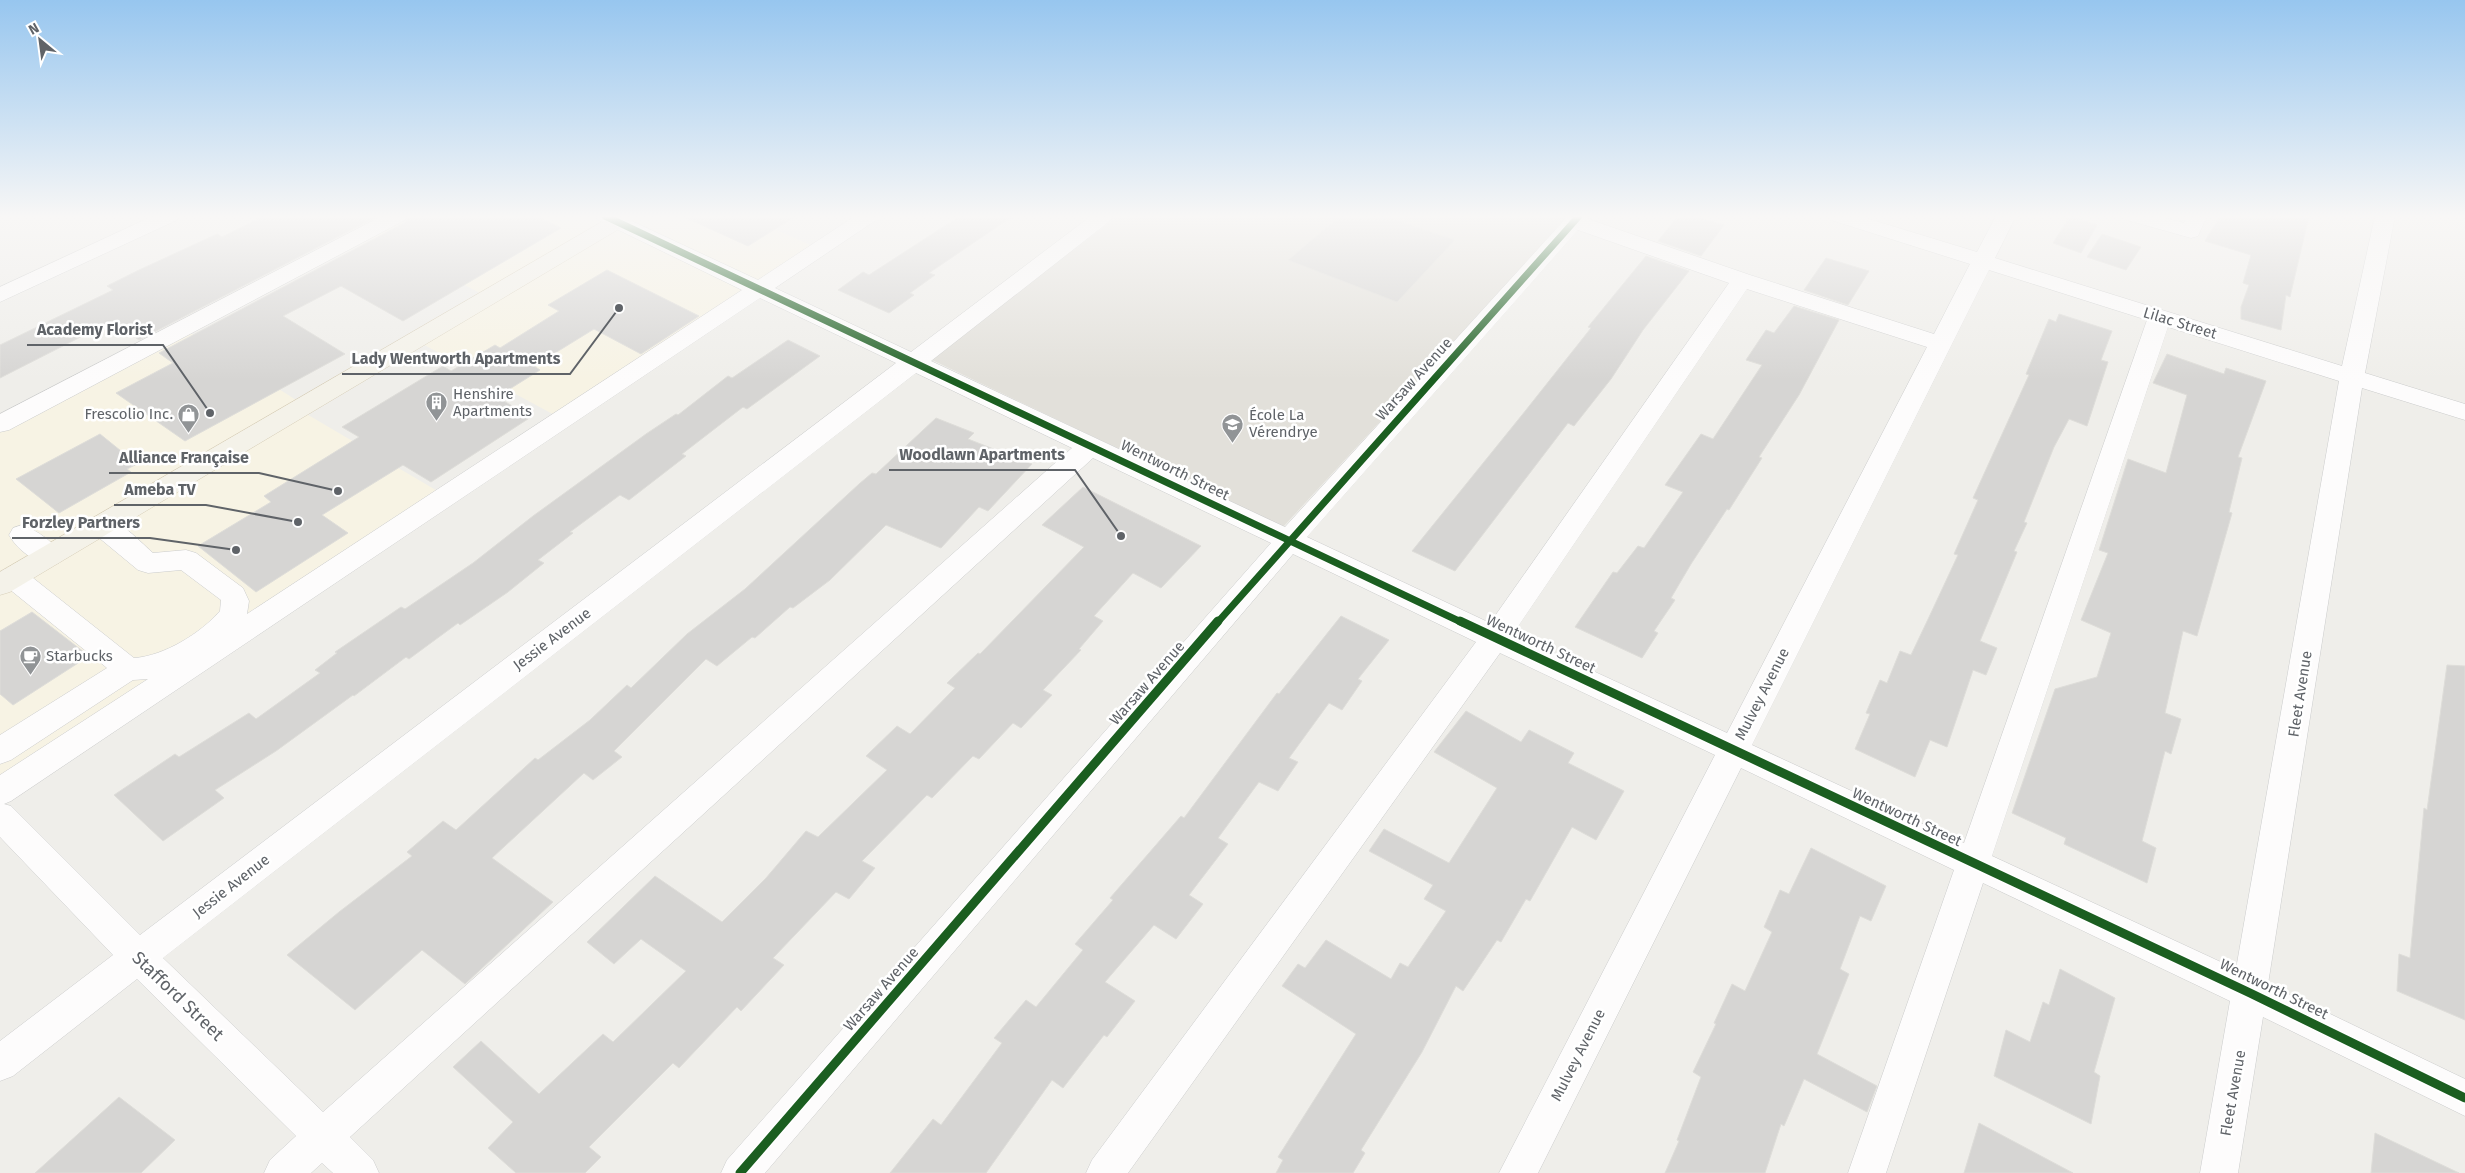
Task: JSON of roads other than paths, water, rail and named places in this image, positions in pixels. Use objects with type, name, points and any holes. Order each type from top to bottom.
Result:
[{"type":"main road","points":[[6,581],[528,271]]},
{"type":"street","points":[[0,295],[52,271]]},
{"type":"street","points":[[0,424],[293,271]]},
{"type":"street","name":"Wentworth Street","points":[[724,271],[1495,638],[2250,992],[2465,1098]]},
{"type":"street","points":[[0,792],[785,271]]},
{"type":"street","name":"Jessie Avenue","points":[[0,1062],[1033,271]]},
{"type":"street","name":"Warsaw Avenue","points":[[740,1173],[1289,540],[1529,271]]},
{"type":"street","points":[[1717,271],[1941,344]]},
{"type":"street","name":"Mulvey Avenue","points":[[1518,1173],[1978,271]]},
{"type":"street","name":"Lilac Street","points":[[2014,271],[2465,412]]},
{"type":"street","name":"Fleet Avenue","points":[[2219,1173],[2352,376],[2374,271]]},
{"type":"street","points":[[1105,1173],[1495,638],[1742,280]]},
{"type":"street","points":[[1866,1173],[2160,316]]},
{"type":"street","points":[[283,1173],[1091,445]]},
{"type":"street","points":[[6,581],[128,668],[142,669],[176,657],[221,627],[234,612],[236,602],[233,595],[186,560],[148,563],[101,525]]},
{"type":"street","points":[[22,535],[49,556]]},
{"type":"street","points":[[0,750],[128,668]]},
{"type":"street","name":"Stafford Street","points":[[0,816],[138,957],[360,1173]]},
{"type":"place","name":"Lady Wentworth Apartments","points":[[619,308]]},
{"type":"place","name":"Academy Florist","points":[[210,413]]},
{"type":"place","name":"Henshire Apartments","points":[[437,422]]},
{"type":"place","name":"Frescolio Inc.","points":[[189,433]]},
{"type":"place","name":"École La Vérendrye","points":[[1233,443]]},
{"type":"place","name":"Alliance Française","points":[[338,491]]},
{"type":"place","name":"Ameba TV","points":[[298,522]]},
{"type":"place","name":"Woodlawn Apartments","points":[[1121,536]]},
{"type":"place","name":"Forzley Partners","points":[[236,550]]},
{"type":"place","name":"Starbucks","points":[[30,675]]}]
